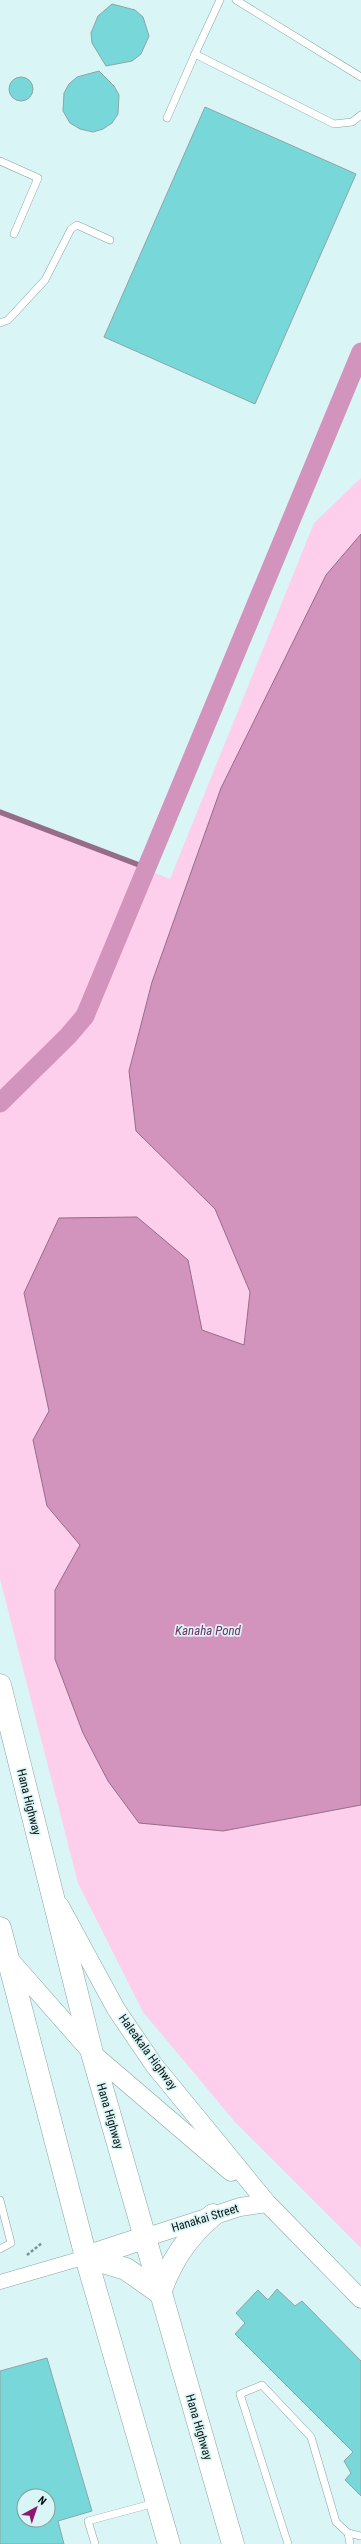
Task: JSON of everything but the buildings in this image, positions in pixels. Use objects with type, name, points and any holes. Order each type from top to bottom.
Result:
[{"type":"main road","name":"Hana Highway","points":[[0,1685],[92,2053],[233,2544]]},
{"type":"main road","points":[[0,1929],[10,1960],[86,2257],[169,2544]]},
{"type":"main road","points":[[86,2257],[126,2269],[160,2293],[165,2278],[180,2249],[213,2215]]},
{"type":"main road","points":[[86,2257],[144,2238]]},
{"type":"street","name":"Haleakala Highway","points":[[50,1888],[116,2009],[154,2065],[267,2203]]},
{"type":"street","name":"Haleakala Highway","points":[[10,1960],[92,2053],[267,2203],[361,2299]]},
{"type":"street","name":"Hanakai Street","points":[[144,2238],[240,2207],[267,2203]]},
{"type":"street","points":[[1,2278],[86,2257]]},
{"type":"lane","points":[[167,118],[194,54],[220,0]]},
{"type":"lane","points":[[236,0],[361,76]]},
{"type":"lane","points":[[194,54],[334,124],[352,122],[361,115]]},
{"type":"lane","points":[[0,161],[38,178],[14,234]]},
{"type":"lane","points":[[0,323],[8,320],[45,280],[71,229],[78,225],[110,240]]},
{"type":"lane","points":[[0,2200],[11,2243],[0,2249]]},
{"type":"lane","points":[[288,2544],[240,2394],[262,2385],[311,2437],[336,2522],[348,2532],[361,2536]]},
{"type":"lane","points":[[95,2544],[88,2521],[157,2503]]},
{"type":"lane","points":[[348,2532],[350,2544]]},
{"type":"path","points":[[27,2255],[42,2243]]},
{"type":"shaded area","points":[[361,478],[361,534],[326,575],[221,788],[152,982],[129,1071],[136,1131],[215,1209],[250,1292],[244,1346],[202,1330],[188,1260],[24,1293],[49,1411],[33,1440],[47,1506],[80,1545],[55,1590],[108,1781],[140,1823],[223,1831],[361,1805],[361,2248],[235,2122],[143,2012],[78,1883],[0,1579],[0,812],[170,879],[314,523]]},
{"type":"water","name":"Kanaha Pond","points":[[361,534],[361,1805],[223,1831],[139,1823],[108,1781],[83,1733],[55,1659],[55,1590],[80,1545],[47,1506],[33,1440],[49,1411],[24,1293],[59,1218],[137,1217],[188,1260],[202,1330],[244,1345],[250,1292],[215,1209],[136,1131],[129,1071],[152,982],[221,788],[326,575]]},
{"type":"waterway","points":[[0,1103],[68,1036],[85,1016],[361,352]]},
{"type":"waterway","points":[[0,812],[147,868]]}]
